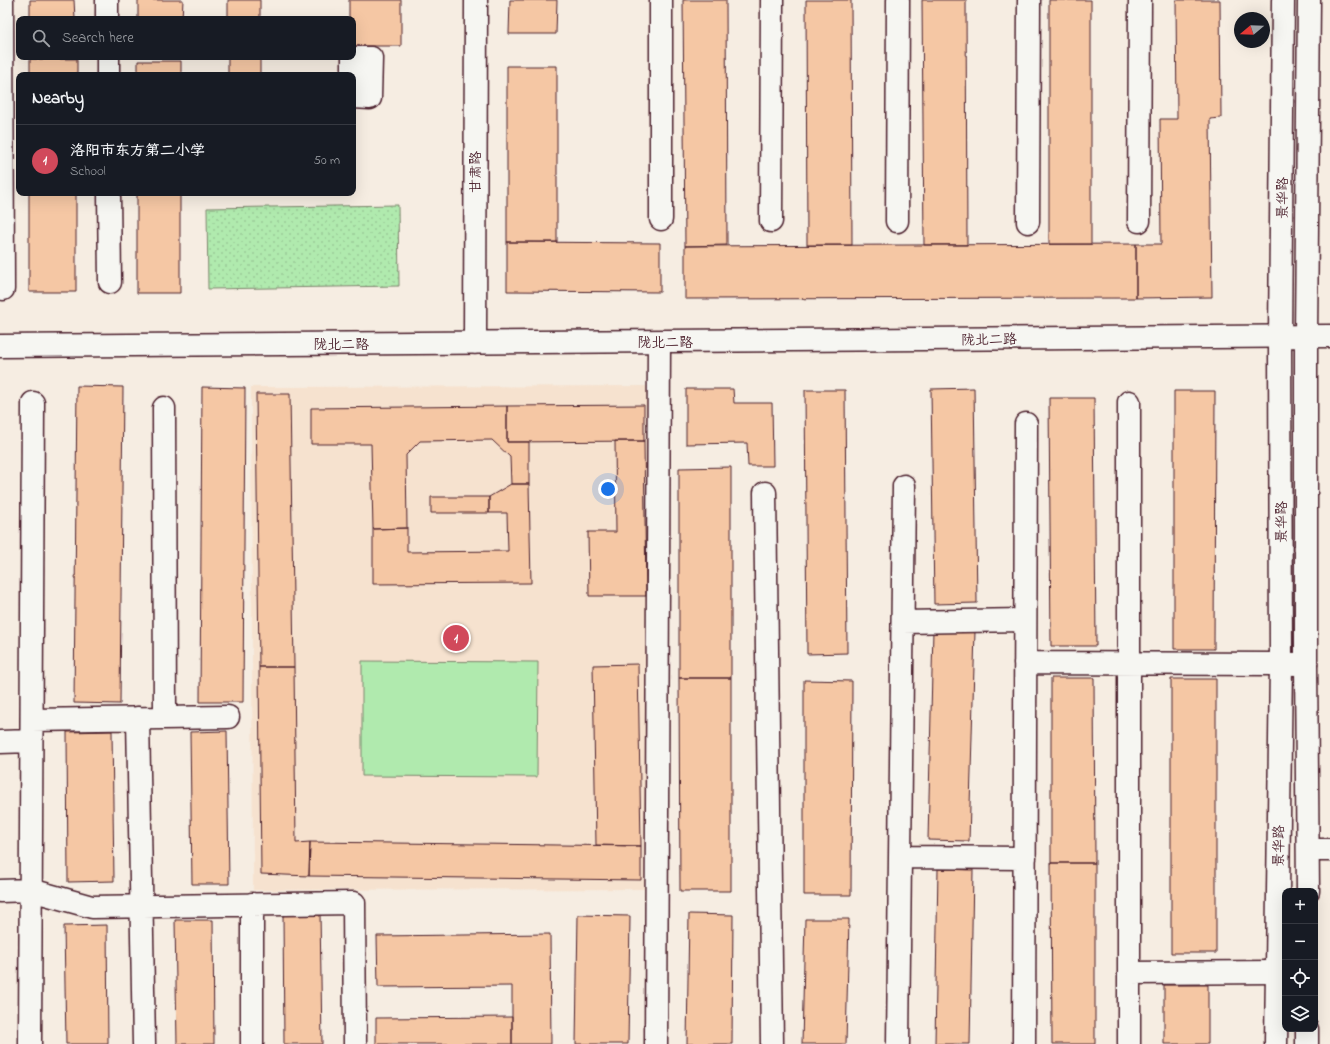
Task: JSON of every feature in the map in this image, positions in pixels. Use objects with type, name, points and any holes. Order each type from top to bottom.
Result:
[{"type":"main road","points":[[2,0],[2,289]]},
{"type":"main road","points":[[107,0],[107,16]]},
{"type":"main road","name":"甘肃路","points":[[475,343],[476,0]]},
{"type":"main road","points":[[661,0],[661,219]]},
{"type":"main road","points":[[771,221],[772,0]]},
{"type":"main road","points":[[897,221],[898,0]]},
{"type":"main road","points":[[1028,222],[1029,0]]},
{"type":"main road","points":[[1139,221],[1140,0]]},
{"type":"main road","name":"景华路","points":[[1276,1044],[1281,972],[1280,337],[1283,0]]},
{"type":"main road","name":"景华路","points":[[1308,888],[1306,336],[1309,0]]},
{"type":"main road","points":[[356,58],[371,58],[370,98],[356,97]]},
{"type":"main road","points":[[108,60],[108,72]]},
{"type":"main road","points":[[353,60],[353,72]]},
{"type":"main road","points":[[109,196],[110,282]]},
{"type":"main road","name":"陇北二路","points":[[0,346],[1330,336]]},
{"type":"main road","points":[[656,1044],[659,342]]},
{"type":"main road","points":[[1129,402],[1129,1044]]},
{"type":"main road","points":[[30,1044],[32,403]]},
{"type":"main road","points":[[164,408],[165,718]]},
{"type":"main road","points":[[1024,1044],[1026,424]]},
{"type":"main road","points":[[898,1044],[904,486]]},
{"type":"main road","points":[[765,493],[772,1044]]},
{"type":"main road","points":[[902,622],[1026,620]]},
{"type":"main road","points":[[1025,664],[1306,664]]},
{"type":"main road","points":[[0,742],[31,731],[138,718],[228,717]]},
{"type":"main road","points":[[138,718],[144,1044]]},
{"type":"main road","points":[[1308,850],[1330,850]]},
{"type":"main road","points":[[900,857],[1025,858]]},
{"type":"main road","points":[[0,891],[31,890],[92,907],[354,903],[355,1044]]},
{"type":"main road","points":[[252,904],[252,1044]]},
{"type":"main road","points":[[1129,973],[1281,972]]},
{"type":"main road","points":[[1307,1044],[1308,1032]]},
{"type":"shaded area","points":[[659,386],[661,889],[253,890],[251,387]]},
{"type":"green space","points":[[398,205],[399,286],[208,289],[207,208]]},
{"type":"green space","points":[[362,661],[538,662],[537,777],[362,776]]},
{"type":"building","points":[[30,0],[74,0],[75,16],[30,16]]},
{"type":"building","points":[[138,0],[183,0],[182,16],[138,16]]},
{"type":"building","points":[[228,0],[260,0],[260,16],[228,16]]},
{"type":"building","points":[[349,0],[401,0],[401,46],[356,46],[356,16],[349,16]]},
{"type":"building","points":[[510,0],[557,0],[556,34],[509,34]]},
{"type":"building","points":[[683,0],[726,0],[727,245],[685,246]]},
{"type":"building","points":[[806,0],[851,0],[852,245],[807,245]]},
{"type":"building","points":[[922,0],[966,0],[967,245],[924,245]]},
{"type":"building","points":[[1049,0],[1091,0],[1091,244],[1049,244]]},
{"type":"building","points":[[1176,0],[1220,0],[1221,118],[1210,119],[1212,297],[1136,298],[1136,244],[1161,244],[1160,119],[1177,119]]},
{"type":"building","points":[[30,60],[77,60],[77,72],[30,72]]},
{"type":"building","points":[[228,60],[260,60],[260,72],[228,72]]},
{"type":"building","points":[[138,61],[181,61],[181,72],[138,72]]},
{"type":"building","points":[[507,66],[557,66],[557,242],[507,242]]},
{"type":"building","points":[[29,196],[76,196],[76,292],[29,292]]},
{"type":"building","points":[[137,196],[180,196],[180,293],[137,293]]},
{"type":"building","points":[[507,242],[660,243],[660,292],[507,291]]},
{"type":"building","points":[[1136,244],[1136,298],[685,299],[685,246]]},
{"type":"building","points":[[77,386],[123,387],[120,704],[74,703]]},
{"type":"building","points":[[202,387],[245,388],[243,702],[200,702]]},
{"type":"building","points":[[974,388],[977,603],[934,604],[931,389]]},
{"type":"building","points":[[686,389],[733,389],[734,403],[772,403],[773,466],[748,466],[747,443],[686,444]]},
{"type":"building","points":[[805,390],[845,390],[847,653],[807,654]]},
{"type":"building","points":[[1174,391],[1215,391],[1214,649],[1174,649]]},
{"type":"building","points":[[256,394],[290,394],[294,667],[259,667]]},
{"type":"building","points":[[1049,398],[1094,398],[1096,646],[1051,646]]},
{"type":"building","points":[[644,405],[644,441],[507,442],[507,406]]},
{"type":"building","points":[[507,406],[507,442],[529,442],[529,484],[511,484],[510,457],[492,440],[420,441],[406,455],[407,528],[373,529],[371,444],[311,444],[311,408]]},
{"type":"building","points":[[615,441],[644,441],[646,596],[589,596],[588,532],[616,532]]},
{"type":"building","points":[[731,467],[731,678],[679,678],[679,468]]},
{"type":"building","points":[[511,484],[529,484],[531,583],[373,584],[373,529],[407,528],[407,552],[508,551],[507,513],[489,513],[489,497]]},
{"type":"building","points":[[431,497],[489,497],[489,513],[431,513]]},
{"type":"building","points":[[933,630],[975,631],[969,841],[928,840]]},
{"type":"building","points":[[638,664],[641,846],[596,845],[593,665]]},
{"type":"building","points":[[259,667],[294,667],[296,843],[310,842],[309,876],[261,874]]},
{"type":"building","points":[[679,678],[731,678],[731,891],[680,891]]},
{"type":"building","points":[[1051,678],[1094,678],[1095,863],[1051,863]]},
{"type":"building","points":[[1171,679],[1216,679],[1216,953],[1171,953]]},
{"type":"building","points":[[804,680],[852,681],[851,895],[804,895]]},
{"type":"building","points":[[112,731],[114,881],[68,882],[67,732]]},
{"type":"building","points":[[227,731],[229,884],[192,884],[190,732]]},
{"type":"building","points":[[310,842],[641,846],[641,880],[309,876]]},
{"type":"building","points":[[1051,863],[1095,863],[1095,1044],[1052,1044]]},
{"type":"building","points":[[938,869],[973,870],[970,1044],[935,1044]]},
{"type":"building","points":[[320,913],[322,1044],[284,1044],[283,914]]},
{"type":"building","points":[[689,914],[733,915],[732,1044],[687,1044]]},
{"type":"building","points":[[578,915],[630,916],[628,1044],[576,1044]]},
{"type":"building","points":[[805,919],[849,919],[846,1044],[802,1044]]},
{"type":"building","points":[[175,920],[213,920],[214,1044],[177,1044]]},
{"type":"building","points":[[107,925],[108,1044],[66,1044],[64,926]]},
{"type":"building","points":[[550,934],[551,1044],[512,1044],[512,986],[378,987],[377,936]]},
{"type":"building","points":[[1164,985],[1208,985],[1208,1044],[1164,1044]]},
{"type":"building","points":[[512,1017],[512,1044],[376,1044],[376,1018]]},
{"type":"place","name":"洛阳市东方第二小学","points":[[456,638]]}]
